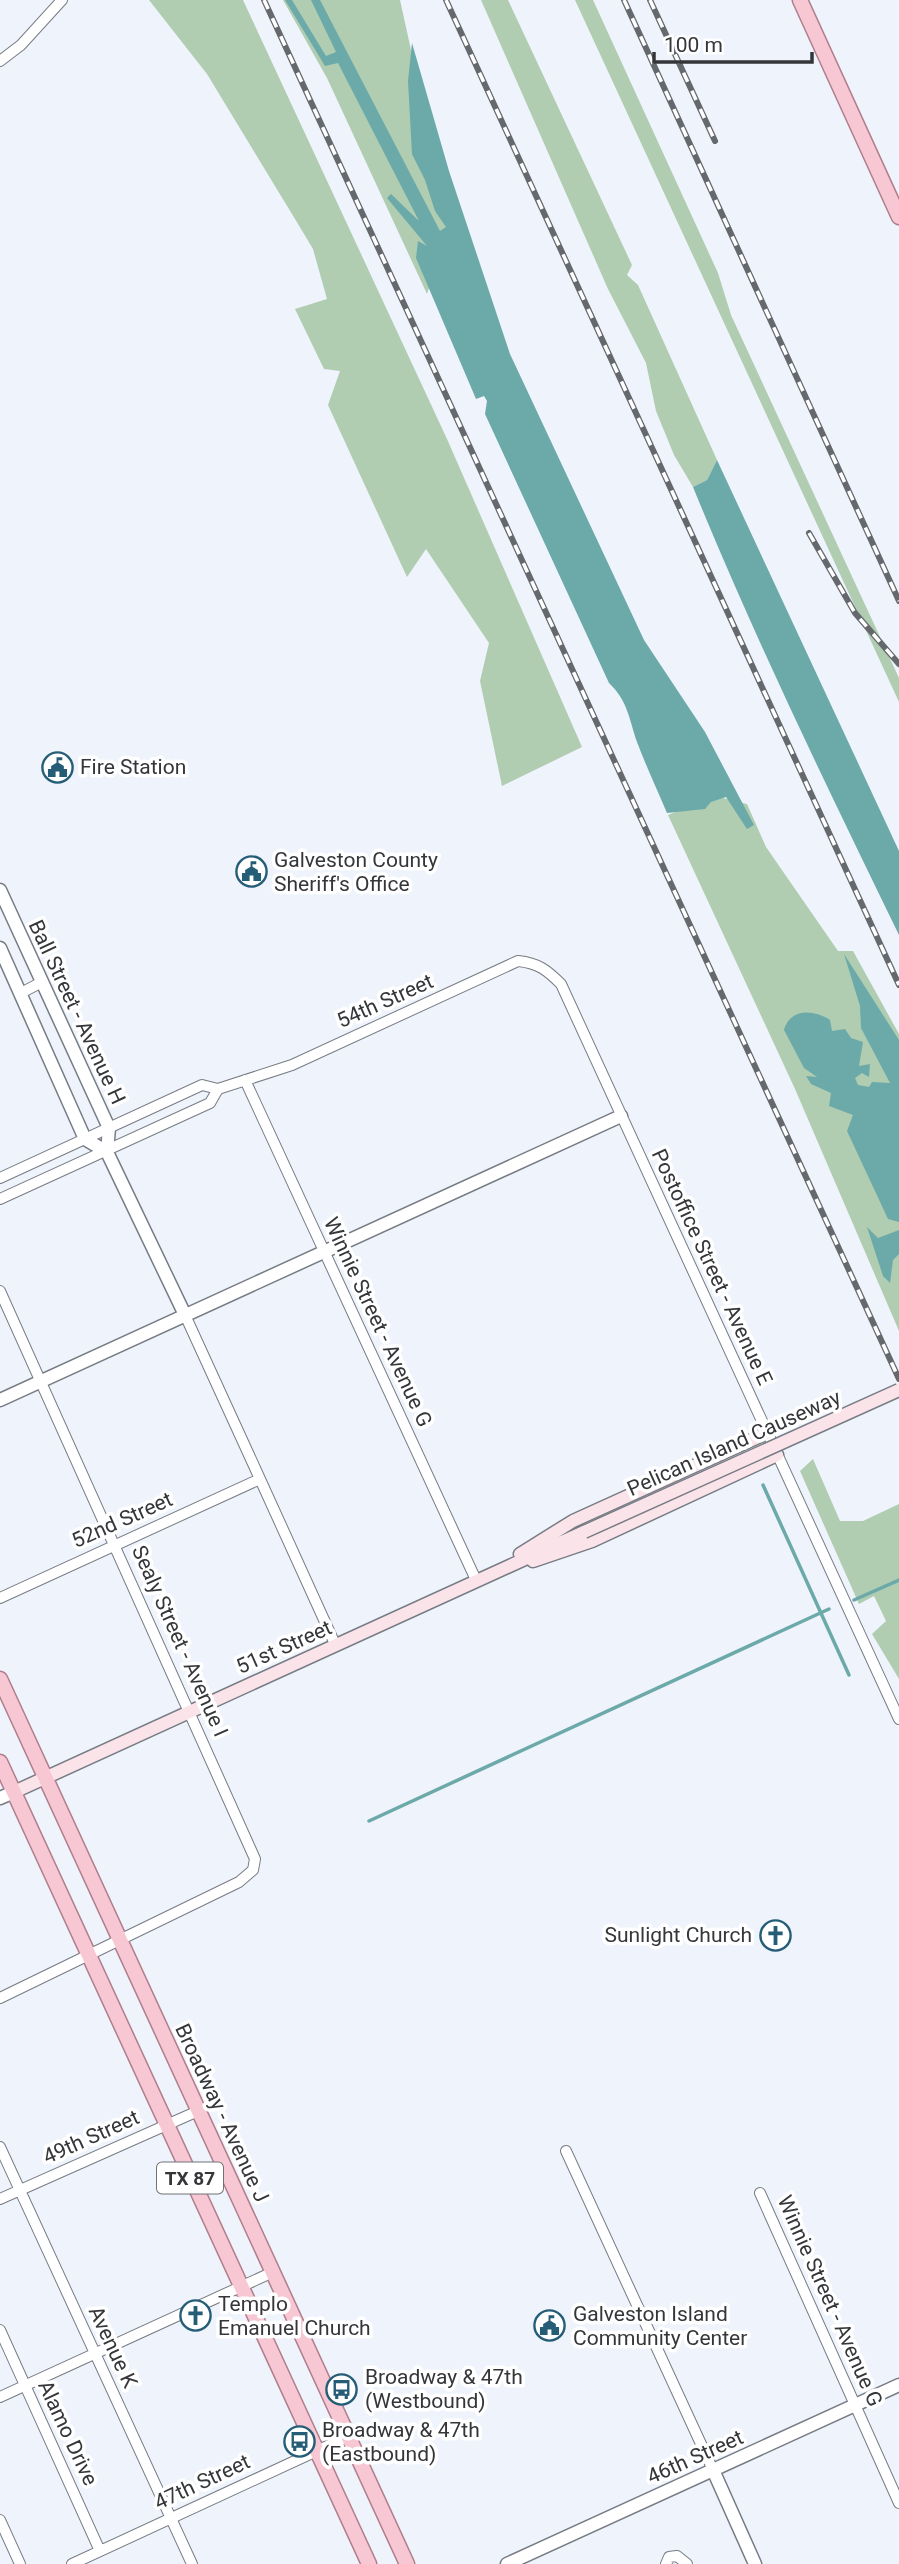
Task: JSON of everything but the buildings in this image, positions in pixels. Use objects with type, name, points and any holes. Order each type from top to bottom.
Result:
[{"type":"main road","points":[[800,0],[899,217]]},
{"type":"main road","name":"Pelican Island Causeway","points":[[584,1532],[899,1390]]},
{"type":"main road","points":[[499,1570],[538,1541],[573,1521],[767,1433]]},
{"type":"main road","points":[[499,1570],[558,1554],[592,1541],[777,1455]]},
{"type":"main road","name":"51st Street","points":[[14,1792],[584,1532]]},
{"type":"main road","name":"Broadway - Avenue J","points":[[0,1678],[407,2564]]},
{"type":"main road","name":"TX 87","points":[[0,1762],[369,2564]]},
{"type":"street","points":[[0,61],[21,45],[62,0]]},
{"type":"street","name":"Ball Street - Avenue H","points":[[0,890],[109,1128],[107,1152]]},
{"type":"street","name":"Ball Street - Avenue H","points":[[0,948],[85,1139]]},
{"type":"street","name":"54th Street","points":[[0,1178],[202,1085],[218,1090],[292,1065],[518,961],[535,962],[561,984]]},
{"type":"street","points":[[21,993],[42,982]]},
{"type":"street","name":"Postoffice Street - Avenue E","points":[[561,984],[899,1719]]},
{"type":"street","name":"Winnie Street - Avenue G","points":[[245,1080],[476,1580]]},
{"type":"street","name":"54th Street","points":[[0,1199],[210,1103],[218,1090]]},
{"type":"street","points":[[0,1399],[621,1116]]},
{"type":"street","points":[[85,1139],[107,1152],[185,1315],[335,1644]]},
{"type":"street","name":"Sealy Street - Avenue I","points":[[0,1291],[255,1859],[253,1870],[239,1882],[120,1942]]},
{"type":"street","name":"52nd Street","points":[[0,1598],[260,1479]]},
{"type":"street","name":"51st Street","points":[[0,1798],[14,1792]]},
{"type":"street","points":[[0,1998],[120,1942]]},
{"type":"street","name":"49th Street","points":[[0,2199],[198,2111]]},
{"type":"street","name":"Avenue K","points":[[0,2147],[191,2564]]},
{"type":"street","points":[[566,2151],[755,2564]]},
{"type":"street","name":"Winnie Street - Avenue G","points":[[760,2193],[899,2502]]},
{"type":"street","points":[[0,2397],[273,2272]]},
{"type":"street","name":"Alamo Drive","points":[[0,2330],[100,2551]]},
{"type":"street","name":"46th Street","points":[[507,2564],[899,2385]]},
{"type":"street","name":"47th Street","points":[[72,2564],[349,2437]]},
{"type":"street","points":[[0,2520],[20,2564]]},
{"type":"street","points":[[666,2564],[670,2557],[677,2556],[687,2564]]},
{"type":"shaded area","points":[[149,0],[243,0],[447,439],[582,747],[502,786],[480,681],[489,643],[426,549],[407,577],[328,405],[340,371],[324,369],[295,309],[327,299],[313,249],[207,74]]},
{"type":"shaded area","points":[[283,0],[400,0],[450,227],[427,294],[327,78]]},
{"type":"shaded area","points":[[285,0],[292,0],[326,56],[336,52],[311,0],[320,0],[440,231],[446,227],[435,211],[425,180],[412,154],[408,81],[412,43],[449,171],[510,354],[644,640],[705,732],[754,825],[747,829],[726,797],[711,802],[705,809],[667,813],[640,751],[624,704],[609,683],[485,414],[487,401],[484,396],[476,399],[416,258],[418,241],[427,246],[387,198],[391,194],[419,221],[338,63],[325,66]]},
{"type":"shaded area","points":[[481,0],[508,0],[632,265],[627,275],[638,285],[717,460],[707,480],[693,487],[674,455],[656,411],[646,363],[608,289]]},
{"type":"shaded area","points":[[575,0],[593,0],[718,273],[731,315],[899,678],[899,702]]},
{"type":"shaded area","points":[[717,460],[899,851],[899,935],[766,657],[693,487],[707,480]]},
{"type":"shaded area","points":[[715,796],[747,804],[766,847],[838,951],[853,951],[899,1034],[899,1331],[795,1089],[668,815]]},
{"type":"shaded area","points":[[844,954],[899,1040],[899,1222],[888,1219],[847,1131],[853,1115],[829,1106],[831,1093],[811,1084],[806,1076],[817,1077],[804,1068],[784,1030],[791,1018],[797,1014],[824,1016],[830,1020],[832,1031],[845,1029],[851,1038],[863,1042],[859,1066],[870,1064],[869,1077],[862,1073],[855,1078],[858,1085],[869,1087],[872,1082],[890,1083],[861,1028],[860,1006]]},
{"type":"shaded area","points":[[867,1227],[878,1238],[899,1230],[899,1254],[893,1260],[890,1283],[883,1276]]},
{"type":"shaded area","points":[[813,1459],[840,1521],[863,1521],[899,1504],[899,1679],[872,1634],[886,1621],[874,1596],[859,1604],[800,1471]]},
{"type":"waterway","points":[[763,1485],[849,1675]]},
{"type":"waterway","points":[[854,1600],[899,1580]]},
{"type":"waterway","points":[[369,1821],[829,1609]]},
{"type":"railway","points":[[264,0],[899,1379]]},
{"type":"railway","points":[[446,0],[899,985]]},
{"type":"railway","points":[[624,0],[899,601]]},
{"type":"railway","points":[[650,0],[715,141]]},
{"type":"railway","points":[[809,533],[855,613],[899,664]]},
{"type":"place","name":"Fire Station","points":[[57,767]]},
{"type":"place","name":"Galveston County Sheriff's Office","points":[[251,872]]},
{"type":"place","name":"Sunlight Church","points":[[775,1935]]},
{"type":"place","name":"Templo Emanuel Church","points":[[195,2316]]},
{"type":"place","name":"Galveston Island Community Center","points":[[550,2326]]},
{"type":"place","name":"Broadway & 47th (Westbound)","points":[[342,2389]]},
{"type":"place","name":"Broadway & 47th (Eastbound)","points":[[299,2442]]}]
